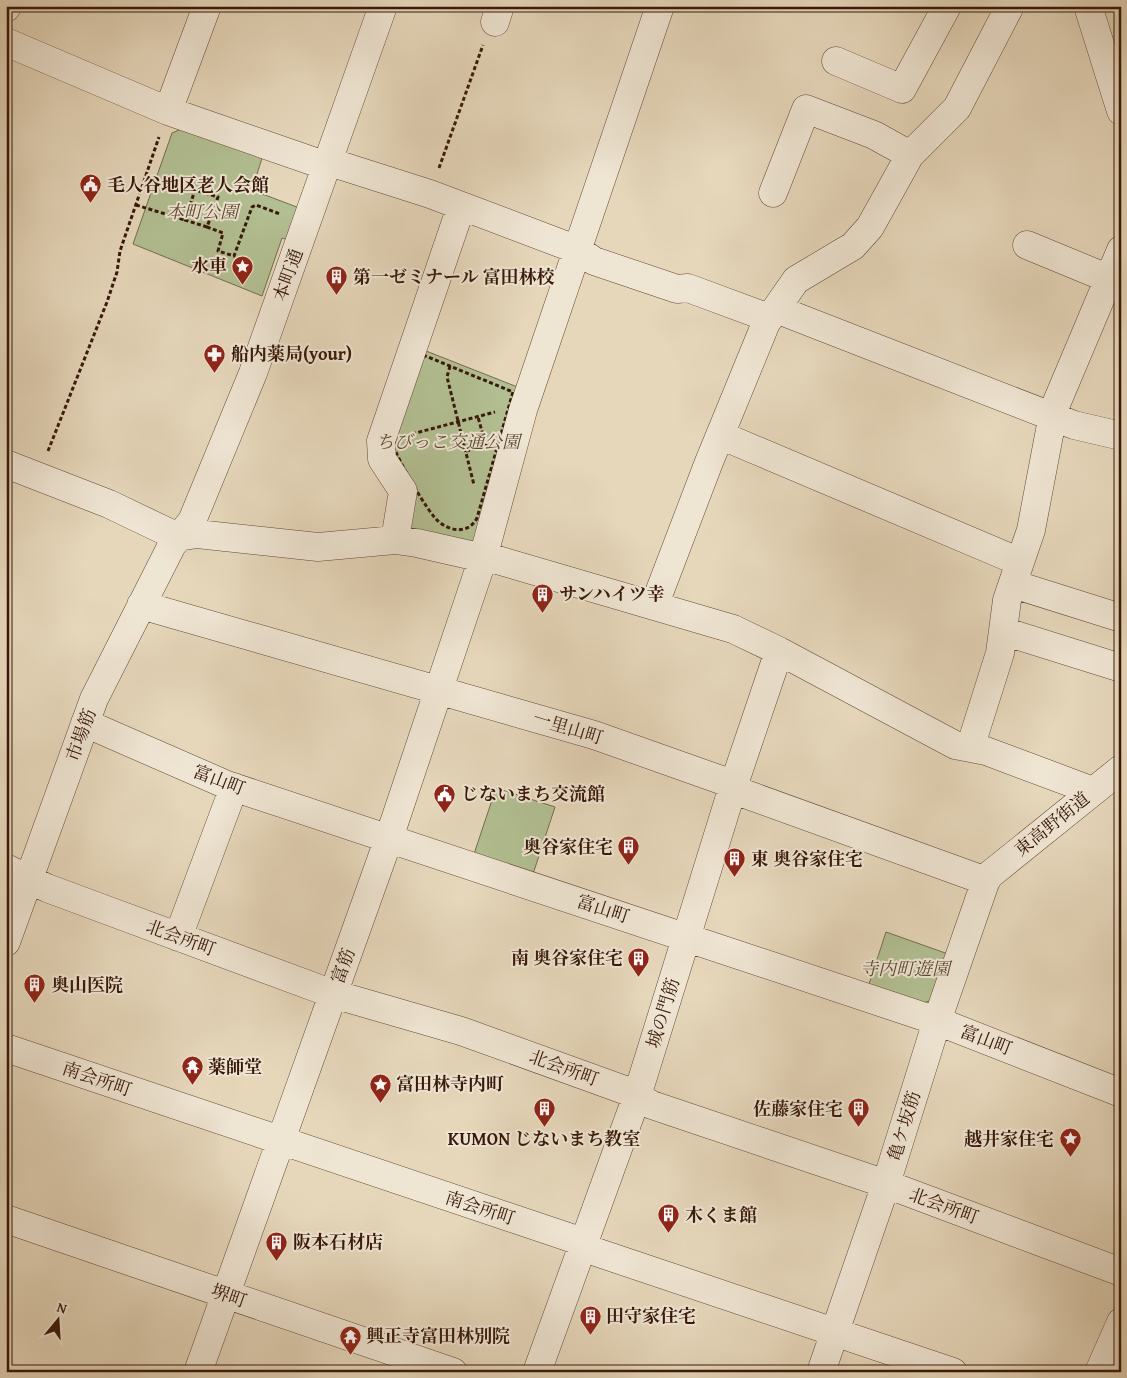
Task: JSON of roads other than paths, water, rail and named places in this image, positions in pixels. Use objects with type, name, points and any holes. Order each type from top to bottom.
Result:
[{"type":"street","points":[[168,111],[207,6]]},
{"type":"street","name":"本町通","points":[[178,537],[192,521],[253,373],[383,6]]},
{"type":"street","name":"富筋","points":[[198,1372],[389,838],[483,558],[523,410],[660,6]]},
{"type":"street","points":[[836,61],[902,89],[947,6]]},
{"type":"street","points":[[654,606],[720,435],[773,314],[796,280],[853,246],[864,234],[910,155],[957,108],[1010,6]]},
{"type":"street","points":[[1088,6],[1121,111]]},
{"type":"street","points":[[6,42],[168,111],[318,163],[339,165],[430,194],[578,250],[594,261],[677,289],[688,288],[773,314],[1074,425],[1121,436]]},
{"type":"street","points":[[773,192],[806,109],[874,135],[910,155]]},
{"type":"street","points":[[395,540],[403,491],[382,459],[381,441],[461,207]]},
{"type":"street","points":[[1027,246],[1107,278]]},
{"type":"street","points":[[970,748],[1000,653],[1007,600],[1031,530],[1053,417],[1107,278],[1121,250]]},
{"type":"street","points":[[720,435],[1016,573],[1121,618]]},
{"type":"street","points":[[6,464],[109,504],[178,537],[197,534],[318,547],[395,540],[494,559],[733,630],[779,651],[955,745],[1110,784]]},
{"type":"street","name":"市場筋","points":[[6,942],[18,873],[94,700],[141,605],[178,537]]},
{"type":"street","name":"一里山町","points":[[141,605],[594,734],[724,781],[733,788],[986,881]]},
{"type":"street","points":[[1003,632],[1121,668]]},
{"type":"street","name":"城の門筋","points":[[537,1372],[637,1096],[733,788],[779,651]]},
{"type":"street","name":"富山町","points":[[85,723],[234,787],[937,1021],[1121,1094]]},
{"type":"street","name":"東高野街道","points":[[986,881],[987,877],[1110,784]]},
{"type":"street","points":[[178,937],[234,787]]},
{"type":"street","name":"北会所町","points":[[18,873],[47,888],[333,994],[461,1031],[637,1096],[652,1105],[886,1184],[1121,1272]]},
{"type":"street","name":"亀ケ坂筋","points":[[821,1372],[886,1184],[937,1021],[986,881]]},
{"type":"street","name":"南会所町","points":[[6,1048],[584,1244],[593,1251],[953,1372]]},
{"type":"street","name":"堺町","points":[[6,1219],[453,1372]]},
{"type":"street","points":[[1099,1372],[1121,1322]]},
{"type":"place","name":"毛人谷地区老人会館","points":[[91,204]]},
{"type":"place","name":"水車","points":[[243,285]]},
{"type":"place","name":"第一ゼミナール 富田林校","points":[[337,296]]},
{"type":"place","name":"船内薬局(your)","points":[[215,373]]},
{"type":"place","name":"サンハイツ幸","points":[[543,613]]},
{"type":"place","name":"じないまち交流館","points":[[445,813]]},
{"type":"place","name":"奥谷家住宅","points":[[629,866]]},
{"type":"place","name":"東 奥谷家住宅","points":[[735,878]]},
{"type":"place","name":"南 奥谷家住宅","points":[[639,977]]},
{"type":"place","name":"奥山医院","points":[[35,1004]]},
{"type":"place","name":"薬師堂","points":[[192,1086]]},
{"type":"place","name":"富田林寺内町","points":[[380,1103]]},
{"type":"place","name":"KUMON じないまち教室","points":[[544,1128]]},
{"type":"place","name":"佐藤家住宅","points":[[859,1128]]},
{"type":"place","name":"越井家住宅","points":[[1070,1158]]},
{"type":"place","name":"木くま館","points":[[669,1234]]},
{"type":"place","name":"阪本石材店","points":[[277,1261]]},
{"type":"place","name":"田守家住宅","points":[[590,1335]]},
{"type":"place","name":"興正寺富田林別院","points":[[350,1355]]},
{"type":"park label","name":"本町公園","points":[[202,212]]},
{"type":"park label","name":"ちびっこ交通公園","points":[[448,442]]},
{"type":"park label","name":"寺内町遊園","points":[[905,969]]}]
